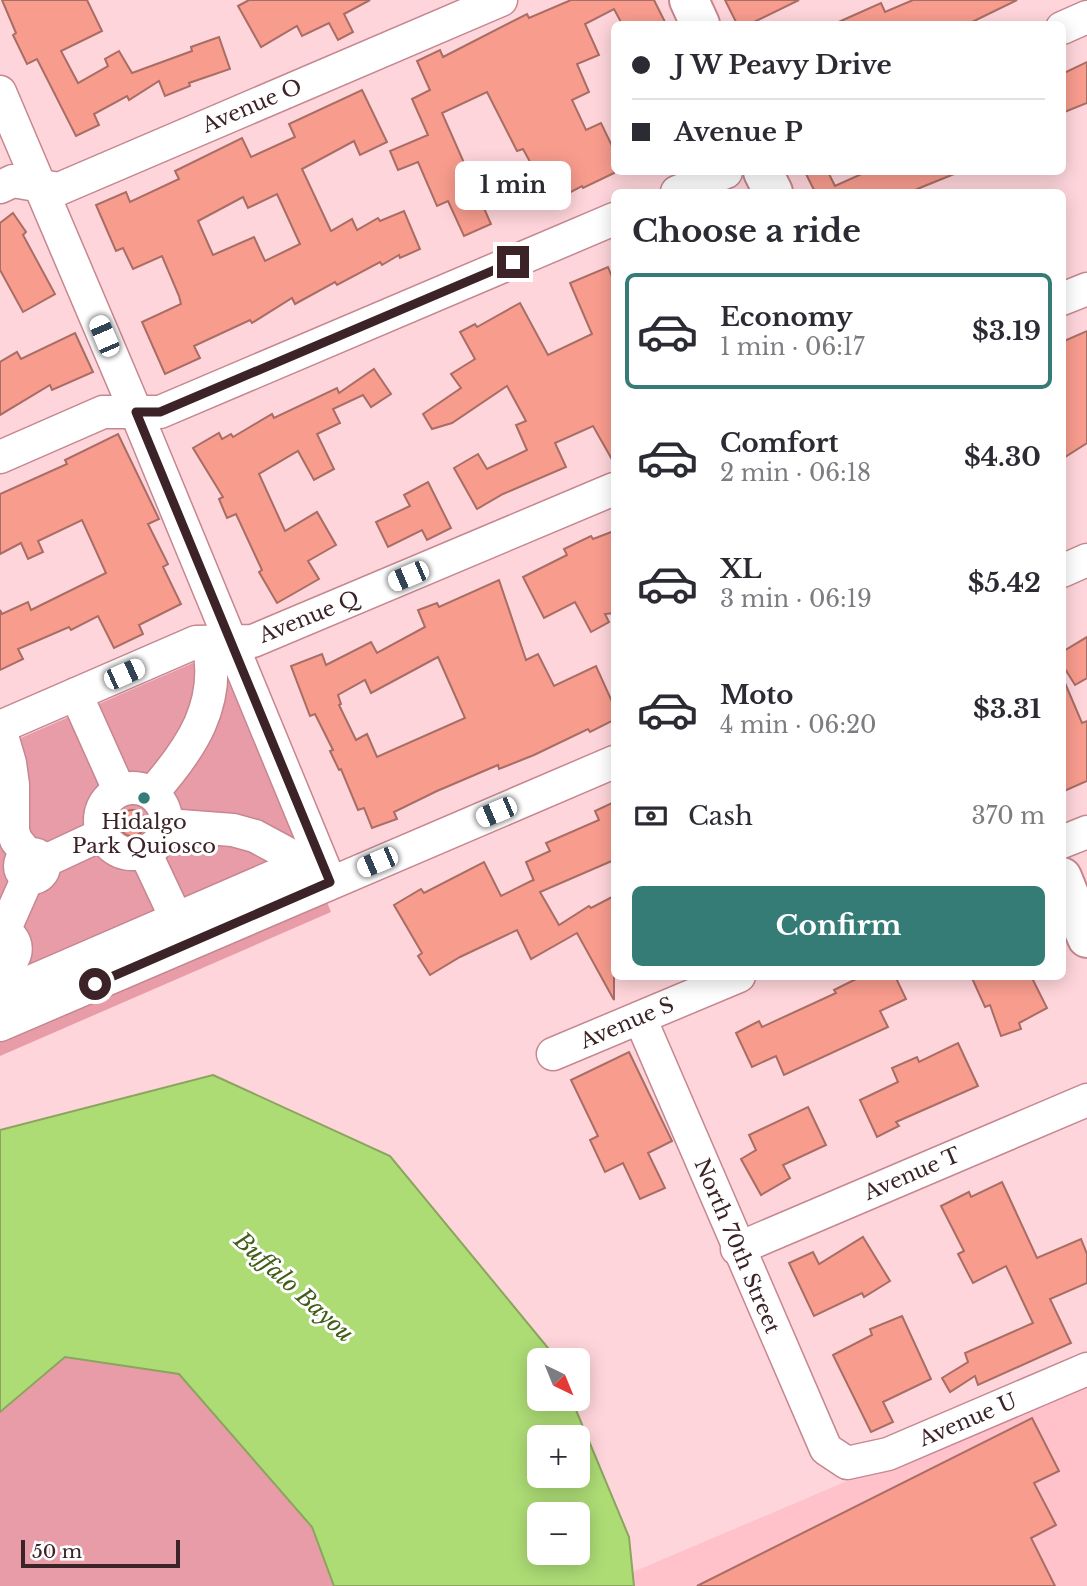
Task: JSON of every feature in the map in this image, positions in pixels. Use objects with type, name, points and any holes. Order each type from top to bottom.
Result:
[{"type":"main road","points":[[689,0],[699,21]]},
{"type":"main road","points":[[1066,887],[1087,938]]},
{"type":"street","name":"Avenue O","points":[[0,187],[13,181],[59,189],[501,0]]},
{"type":"street","points":[[1066,25],[1087,17]]},
{"type":"street","points":[[0,92],[136,412],[219,642],[313,880]]},
{"type":"street","points":[[684,189],[719,175]]},
{"type":"street","points":[[0,457],[103,412],[160,412],[611,220]]},
{"type":"street","points":[[1066,297],[1087,289]]},
{"type":"street","name":"Avenue Q","points":[[0,728],[196,642],[253,641],[611,490]]},
{"type":"street","points":[[1066,569],[1087,561]]},
{"type":"street","points":[[152,793],[176,767],[202,724],[212,661],[219,642]]},
{"type":"street","points":[[76,694],[120,790]]},
{"type":"street","points":[[0,728],[13,785],[13,831],[16,841],[33,865]]},
{"type":"street","points":[[0,1025],[313,880],[611,762]]},
{"type":"street","points":[[142,788],[152,793],[164,807],[167,825],[160,842],[145,852],[123,853],[113,847],[103,834],[100,817],[103,806],[110,796],[120,790],[142,788]]},
{"type":"street","points":[[167,825],[233,830],[255,836],[294,857],[313,880]]},
{"type":"street","points":[[1066,840],[1087,832]]},
{"type":"street","points":[[0,967],[10,963],[16,952],[14,939],[2,931],[33,865],[103,834]]},
{"type":"street","points":[[145,852],[176,918]]},
{"type":"street","points":[[0,995],[176,918],[313,880]]},
{"type":"street","name":"Avenue S","points":[[554,1055],[730,980]]},
{"type":"street","name":"North 70th Street","points":[[640,1018],[737,1249],[826,1449],[847,1463]]},
{"type":"street","name":"Avenue T","points":[[737,1249],[1087,1100]]},
{"type":"street","name":"Avenue U","points":[[847,1463],[888,1454],[1087,1370]]},
{"type":"shaded area","points":[[225,649],[331,912],[0,1056],[0,747]]},
{"type":"shaded area","points":[[65,1357],[179,1374],[312,1527],[334,1586],[0,1586],[0,1412]]},
{"type":"shaded area","points":[[1087,1379],[1087,1586],[634,1586],[633,1572]]},
{"type":"water","name":"Buffalo Bayou","points":[[213,1075],[390,1156],[548,1348],[527,1348],[527,1411],[576,1411],[582,1425],[527,1425],[527,1488],[590,1488],[590,1444],[629,1537],[634,1586],[334,1586],[312,1527],[179,1374],[65,1357],[0,1412],[0,1130]]},
{"type":"building","points":[[2,0],[87,0],[102,31],[61,51],[78,83],[108,66],[105,59],[119,51],[132,73],[192,51],[191,47],[219,37],[230,69],[189,83],[190,86],[165,96],[159,81],[129,100],[127,96],[94,114],[99,125],[76,136],[37,59],[27,64],[13,35],[16,33]]},
{"type":"building","points":[[249,0],[370,0],[344,14],[353,32],[338,40],[329,23],[302,36],[297,26],[261,47],[238,6]]},
{"type":"building","points":[[571,0],[654,0],[664,21],[620,21],[614,9],[585,24],[599,55],[577,64],[589,92],[572,100],[586,130],[601,123],[611,144],[611,174],[552,202],[523,149],[517,151],[487,92],[442,113],[491,224],[464,236],[448,201],[437,206],[418,162],[398,170],[390,151],[428,135],[412,99],[430,90],[417,61],[440,50],[443,57],[527,14],[529,18]]},
{"type":"building","points":[[725,0],[799,0],[756,21],[736,21]]},
{"type":"building","points":[[913,0],[1017,0],[974,21],[841,21],[881,3],[885,12]]},
{"type":"building","points":[[1087,62],[1087,103],[1066,111],[1066,72]]},
{"type":"building","points":[[362,90],[387,142],[360,155],[354,141],[302,169],[331,231],[352,219],[357,230],[378,218],[380,221],[404,211],[420,249],[400,258],[399,255],[382,265],[380,262],[295,304],[292,298],[252,323],[250,320],[194,346],[200,358],[165,374],[142,322],[181,304],[179,296],[162,256],[133,269],[123,248],[116,251],[96,205],[126,192],[130,202],[179,179],[175,171],[242,138],[251,157],[295,137],[289,124]],"holes":[[[277,194],[300,244],[265,261],[254,237],[213,255],[198,221],[243,197],[248,208]]]},
{"type":"building","points":[[806,175],[830,175],[835,186],[859,175],[952,175],[917,189],[814,189]]},
{"type":"building","points":[[13,213],[26,232],[23,235],[55,294],[23,312],[0,270],[0,223]]},
{"type":"building","points":[[608,267],[611,274],[611,458],[593,426],[555,443],[566,467],[503,494],[477,509],[454,468],[478,454],[487,469],[527,450],[516,425],[526,421],[507,386],[452,423],[432,429],[423,414],[461,388],[451,374],[475,359],[460,332],[475,324],[477,327],[520,303],[548,355],[592,334],[570,283]]},
{"type":"building","points":[[1087,331],[1087,443],[1066,456],[1066,340]]},
{"type":"building","points":[[75,333],[93,372],[52,390],[50,385],[0,415],[0,362],[17,352],[21,359]]},
{"type":"building","points":[[374,369],[391,394],[371,407],[363,395],[333,409],[340,423],[317,434],[334,469],[314,480],[298,451],[259,474],[285,531],[317,512],[336,545],[308,561],[319,579],[277,603],[259,572],[262,570],[236,514],[227,518],[219,499],[223,497],[193,448],[219,433],[222,439],[231,434],[233,437],[272,414],[274,418],[337,388],[339,393]]},
{"type":"building","points":[[118,434],[159,519],[148,524],[168,564],[163,567],[181,604],[139,625],[143,634],[114,648],[98,616],[71,630],[69,627],[18,649],[23,659],[0,670],[0,610],[2,614],[28,602],[31,610],[106,573],[82,520],[38,541],[43,552],[28,559],[21,543],[0,554],[0,494],[67,464],[65,460]]},
{"type":"building","points":[[428,482],[451,528],[427,540],[422,530],[388,547],[376,522],[410,506],[404,495]]},
{"type":"building","points":[[611,532],[611,613],[605,614],[609,622],[591,632],[575,602],[544,618],[523,577],[567,555],[564,549],[591,536],[593,539]]},
{"type":"building","points":[[499,580],[526,660],[538,654],[554,686],[596,666],[611,699],[611,722],[499,769],[498,765],[437,791],[394,812],[397,819],[372,828],[364,808],[358,810],[315,714],[310,716],[291,666],[322,654],[326,665],[371,642],[377,653],[425,627],[418,610],[437,603],[439,607]],"holes":[[[438,657],[465,718],[377,757],[367,734],[356,740],[339,705],[338,695],[365,680],[371,693]]]},
{"type":"building","points":[[1087,637],[1087,678],[1075,685],[1066,670],[1066,650]]},
{"type":"building","points":[[1066,685],[1082,723],[1087,721],[1087,781],[1066,790]]},
{"type":"building","points":[[611,803],[611,861],[540,892],[559,925],[589,906],[591,908],[611,898],[611,980],[614,980],[614,1000],[577,933],[531,959],[517,930],[460,957],[430,975],[418,956],[422,953],[394,905],[421,889],[424,893],[484,862],[501,896],[534,881],[526,862],[550,851],[546,843],[599,820],[595,811]]},
{"type":"building","points":[[132,810],[142,813],[145,823],[142,833],[132,836],[122,833],[119,823],[122,813]]},
{"type":"building","points":[[854,980],[897,980],[906,999],[880,1011],[888,1027],[784,1075],[776,1056],[752,1067],[736,1033],[759,1021],[762,1027],[836,993],[834,990]]},
{"type":"building","points":[[973,980],[1033,980],[1047,1008],[1019,1023],[1021,1029],[1001,1036],[990,1005],[985,1007]]},
{"type":"building","points":[[958,1043],[978,1086],[896,1122],[899,1126],[877,1137],[860,1100],[898,1082],[892,1068],[917,1057],[919,1062]]},
{"type":"building","points":[[629,1052],[672,1141],[648,1153],[665,1188],[640,1199],[623,1163],[605,1172],[590,1140],[598,1136],[571,1080]]},
{"type":"building","points":[[808,1107],[826,1145],[783,1165],[790,1178],[761,1195],[741,1159],[756,1150],[749,1135]]},
{"type":"building","points":[[1002,1182],[1037,1258],[1081,1239],[1087,1254],[1087,1283],[1050,1299],[1071,1343],[978,1385],[975,1376],[950,1392],[942,1378],[968,1362],[965,1353],[1033,1323],[1006,1266],[973,1283],[958,1254],[964,1251],[941,1206],[969,1192],[971,1197]]},
{"type":"building","points":[[863,1237],[890,1281],[864,1297],[862,1293],[814,1316],[789,1263],[813,1252],[819,1264]]},
{"type":"building","points":[[902,1316],[931,1379],[883,1402],[893,1422],[871,1432],[833,1355],[872,1335],[870,1329]]},
{"type":"building","points":[[1032,1418],[1059,1471],[1034,1483],[1056,1525],[1031,1538],[1055,1586],[697,1586]]},
{"type":"place","name":"Hidalgo Park Quiosco","points":[[144,798]]},
{"type":"route","points":[[95,984],[330,882],[136,412],[160,412],[513,262]]}]
